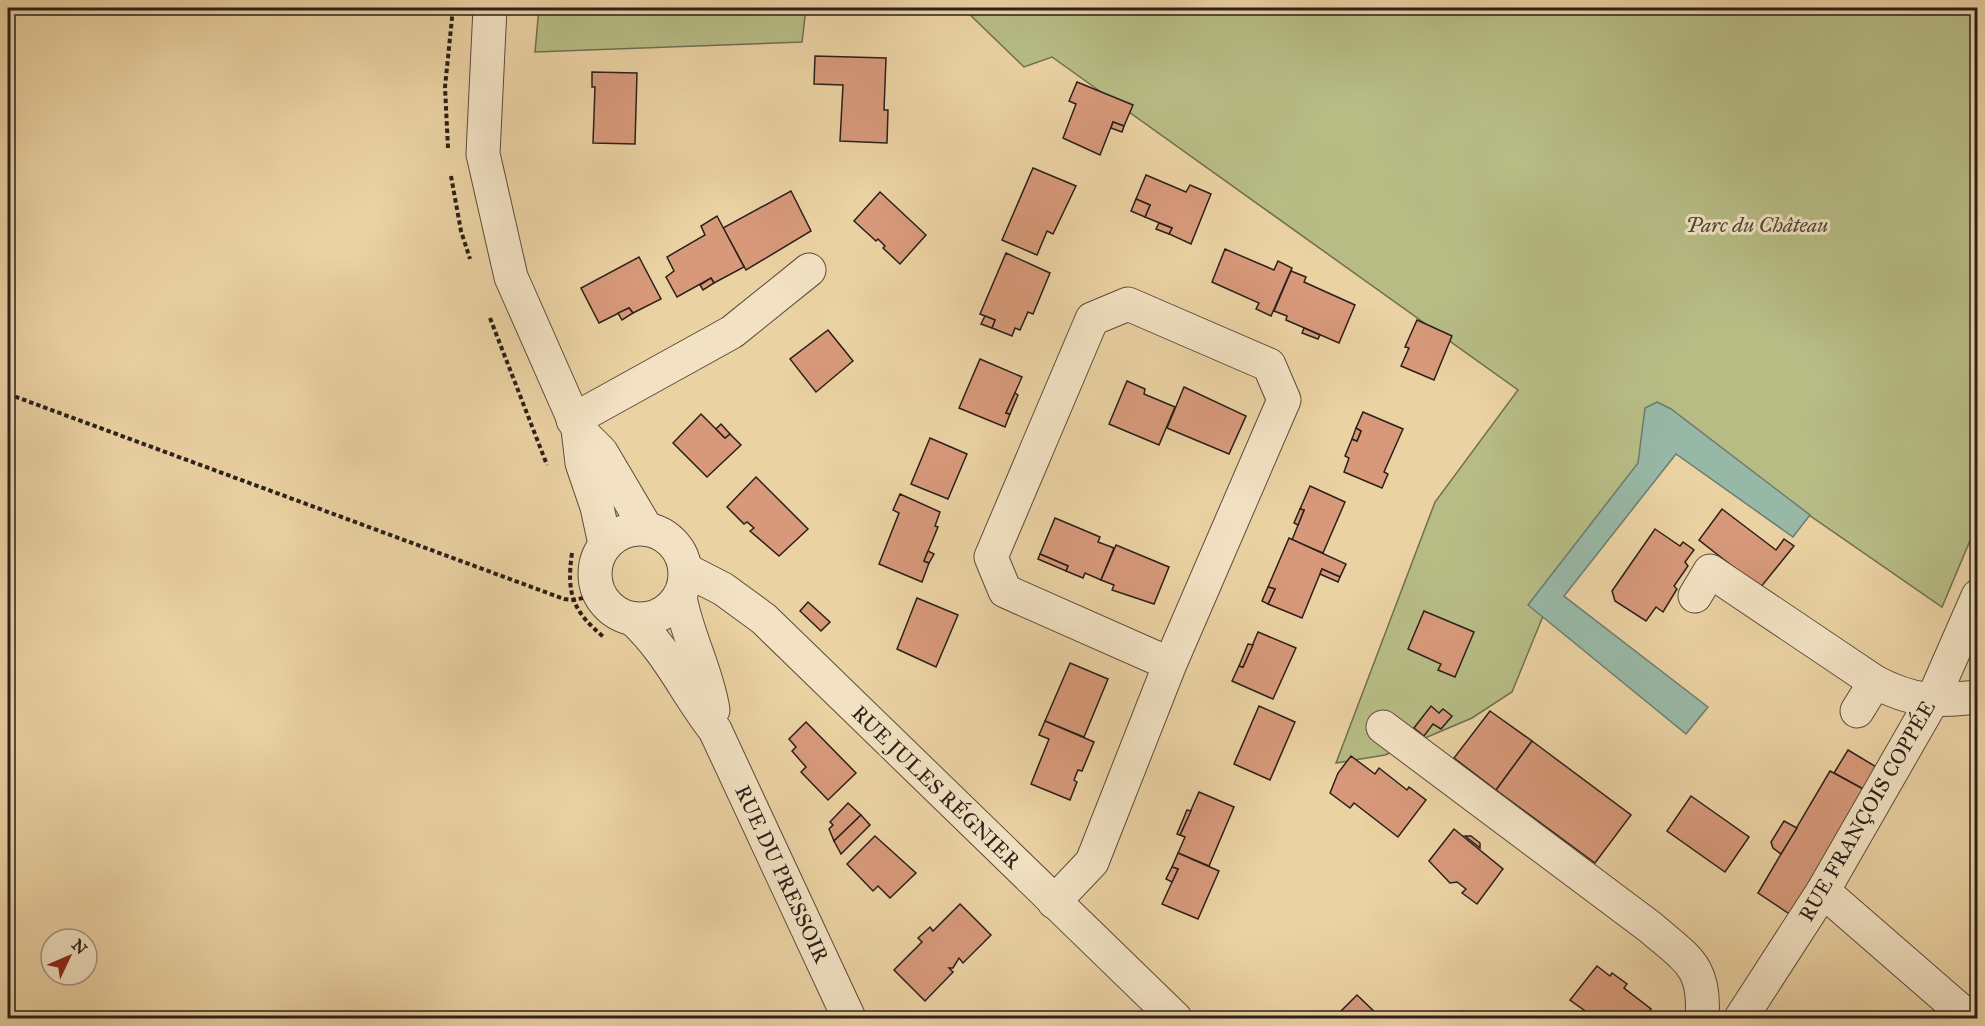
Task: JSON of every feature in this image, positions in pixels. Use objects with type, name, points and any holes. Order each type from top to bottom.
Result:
[{"type":"street","points":[[490,8],[487,29],[483,154],[511,277],[576,425],[582,463],[597,507],[605,544]]},
{"type":"street","points":[[576,425],[732,332],[809,270]]},
{"type":"street","points":[[1054,902],[1092,862],[1170,664],[1284,400],[1269,365],[1128,304],[1092,319],[991,557],[1005,591],[1170,664]]},
{"type":"street","points":[[576,425],[601,452],[646,528]]},
{"type":"street","points":[[646,528],[661,533],[673,542],[682,554],[683,583],[672,608],[646,620],[619,615],[599,595],[595,568],[605,544],[617,534],[631,529],[646,528]]},
{"type":"street","points":[[1695,596],[1710,570],[1875,682],[1901,695],[1932,701],[1977,697]]},
{"type":"street","name":"RUE DU PRESSOIR","points":[[683,583],[691,642],[710,693],[715,730]]},
{"type":"street","name":"RUE JULES RÉGNIER","points":[[683,583],[723,589],[764,619],[1175,1018]]},
{"type":"street","name":"RUE FRANÇOIS COPPÉE","points":[[1741,1018],[1823,891],[1932,701],[1977,596]]},
{"type":"street","name":"RUE DU PRESSOIR","points":[[633,619],[665,653],[693,701],[715,730],[849,1018]]},
{"type":"street","points":[[1857,711],[1875,682]]},
{"type":"street","points":[[1383,727],[1650,927],[1689,961],[1700,977],[1704,996],[1702,1018]]},
{"type":"street","points":[[1823,891],[1969,1018]]},
{"type":"path","points":[[8,394],[564,599],[573,600],[599,595]]},
{"type":"green space","points":[[539,8],[806,8],[802,42],[535,52]]},
{"type":"green space","name":"Parc du Château","points":[[963,8],[1977,8],[1977,524],[1942,607],[1686,430],[1550,599],[1512,692],[1472,718],[1385,755],[1336,763],[1435,502],[1518,390],[1052,57],[1024,67]]},
{"type":"shaded area","points":[[1657,402],[1671,409],[1810,515],[1793,537],[1676,454],[1564,596],[1708,707],[1686,734],[1528,605],[1638,463],[1645,408]]},
{"type":"building","points":[[838,8],[882,8],[881,14],[837,13]]},
{"type":"building","points":[[815,56],[886,58],[884,110],[888,110],[887,143],[840,141],[843,85],[814,84]]},
{"type":"building","points":[[592,72],[637,73],[635,144],[593,143],[595,87],[592,87]]},
{"type":"building","points":[[1077,82],[1133,105],[1124,126],[1113,122],[1100,155],[1063,138],[1076,104],[1069,101]]},
{"type":"building","points":[[1113,122],[1124,126],[1122,132],[1111,128]]},
{"type":"building","points":[[1033,168],[1076,186],[1053,234],[1047,231],[1037,255],[1002,240]]},
{"type":"building","points":[[1146,175],[1186,192],[1190,185],[1211,194],[1191,244],[1169,234],[1172,228],[1145,217],[1150,205],[1136,199]]},
{"type":"building","points":[[791,191],[811,231],[746,270],[723,228]]},
{"type":"building","points":[[880,192],[926,235],[900,264],[883,248],[885,246],[878,239],[876,241],[854,221]]},
{"type":"building","points":[[1136,199],[1150,205],[1145,217],[1131,211]]},
{"type":"building","points":[[717,216],[744,267],[714,283],[711,278],[677,297],[666,277],[674,271],[667,257],[705,235],[701,226]]},
{"type":"building","points":[[1159,223],[1172,228],[1169,234],[1156,229]]},
{"type":"building","points":[[1225,249],[1274,270],[1278,261],[1292,268],[1271,316],[1256,309],[1259,303],[1212,282]]},
{"type":"building","points":[[1006,253],[1050,273],[1033,314],[1028,312],[1020,330],[1015,328],[1012,336],[992,328],[995,320],[980,314]]},
{"type":"building","points":[[639,257],[661,299],[633,313],[629,308],[599,323],[581,288]]},
{"type":"building","points":[[1291,271],[1306,277],[1304,282],[1355,305],[1339,343],[1286,320],[1287,316],[1274,311]]},
{"type":"building","points":[[711,278],[714,283],[703,290],[700,285]]},
{"type":"building","points":[[629,308],[633,313],[622,320],[618,313]]},
{"type":"building","points":[[985,316],[995,320],[992,328],[981,324]]},
{"type":"building","points":[[1417,320],[1452,336],[1434,380],[1401,366],[1409,348],[1405,347]]},
{"type":"building","points":[[1304,328],[1320,335],[1318,339],[1302,333]]},
{"type":"building","points":[[828,330],[853,361],[816,392],[790,359]]},
{"type":"building","points":[[980,359],[1022,377],[1006,413],[1010,414],[1005,427],[959,408]]},
{"type":"building","points":[[1127,381],[1145,389],[1144,394],[1175,407],[1159,445],[1109,424]]},
{"type":"building","points":[[1184,387],[1246,416],[1229,454],[1167,428]]},
{"type":"building","points":[[1015,393],[1018,395],[1010,414],[1006,413]]},
{"type":"building","points":[[1363,412],[1403,429],[1384,472],[1388,474],[1382,488],[1344,472],[1349,458],[1345,456],[1352,439],[1357,441],[1361,431],[1356,428]]},
{"type":"building","points":[[701,414],[725,438],[730,434],[741,445],[707,477],[673,443]]},
{"type":"building","points":[[721,424],[730,434],[725,438],[716,429]]},
{"type":"building","points":[[1356,428],[1361,431],[1357,441],[1352,439]]},
{"type":"building","points":[[930,438],[967,454],[948,499],[911,484]]},
{"type":"building","points":[[756,477],[808,529],[779,556],[750,531],[754,528],[747,522],[744,524],[727,507]]},
{"type":"building","points":[[1310,486],[1345,502],[1323,553],[1292,540],[1304,510],[1300,509]]},
{"type":"building","points":[[900,494],[940,512],[935,526],[938,527],[924,561],[929,563],[922,582],[879,564],[899,513],[893,510]]},
{"type":"building","points":[[1300,509],[1304,510],[1298,525],[1294,523]]},
{"type":"building","points":[[1722,509],[1776,550],[1784,539],[1794,546],[1760,588],[1699,540]]},
{"type":"building","points":[[1055,518],[1100,537],[1098,542],[1114,548],[1101,580],[1085,573],[1083,578],[1066,571],[1068,566],[1040,554]]},
{"type":"building","points":[[1655,529],[1680,546],[1683,542],[1694,550],[1685,562],[1688,566],[1674,586],[1677,589],[1663,612],[1656,607],[1646,621],[1615,601],[1612,591]]},
{"type":"building","points":[[1289,538],[1346,564],[1340,577],[1322,569],[1302,618],[1268,604],[1275,589],[1268,587]]},
{"type":"building","points":[[1116,545],[1169,567],[1154,604],[1112,590],[1114,585],[1101,580]]},
{"type":"building","points":[[928,551],[934,554],[929,563],[924,561]]},
{"type":"building","points":[[1040,554],[1068,566],[1066,571],[1038,559]]},
{"type":"building","points":[[1322,569],[1340,577],[1338,582],[1320,574]]},
{"type":"building","points":[[1268,587],[1275,589],[1268,604],[1262,601]]},
{"type":"building","points":[[917,598],[958,615],[936,667],[897,649]]},
{"type":"building","points":[[808,602],[830,622],[821,631],[800,611]]},
{"type":"building","points":[[1424,611],[1474,632],[1455,677],[1438,670],[1441,664],[1408,649]]},
{"type":"building","points":[[1258,632],[1296,648],[1273,699],[1232,681],[1239,666],[1243,667]]},
{"type":"building","points":[[1248,644],[1253,645],[1243,667],[1239,666]]},
{"type":"building","points":[[1070,663],[1108,679],[1084,737],[1045,721]]},
{"type":"building","points":[[1259,706],[1295,722],[1270,780],[1234,764]]},
{"type":"building","points":[[1431,706],[1439,713],[1443,709],[1452,716],[1441,729],[1433,724],[1424,736],[1414,728]]},
{"type":"building","points":[[1490,711],[1532,741],[1496,790],[1454,758]]},
{"type":"building","points":[[1045,721],[1094,742],[1082,771],[1078,770],[1074,780],[1077,782],[1070,800],[1031,784],[1049,739],[1039,735]]},
{"type":"building","points":[[806,722],[856,773],[828,800],[801,772],[806,767],[792,751],[796,747],[789,739]]},
{"type":"building","points":[[1532,741],[1631,815],[1595,863],[1496,790]]},
{"type":"building","points":[[1848,750],[1878,768],[1865,790],[1834,773]]},
{"type":"building","points":[[1351,756],[1375,774],[1379,768],[1407,790],[1409,787],[1426,800],[1398,837],[1354,803],[1350,808],[1330,793],[1338,773]]},
{"type":"building","points":[[1830,771],[1865,790],[1791,915],[1758,893]]},
{"type":"building","points":[[1199,792],[1234,807],[1209,866],[1178,853],[1185,837],[1180,835]]},
{"type":"building","points":[[1691,796],[1749,837],[1725,872],[1667,831]]},
{"type":"building","points":[[848,803],[861,815],[834,841],[829,829],[833,825],[830,822]]},
{"type":"building","points":[[1187,810],[1191,811],[1180,835],[1177,834]]},
{"type":"building","points":[[861,815],[870,825],[841,854],[834,841]]},
{"type":"building","points":[[1784,821],[1797,828],[1781,854],[1773,848],[1771,842]]},
{"type":"building","points":[[1454,829],[1503,869],[1477,904],[1462,893],[1466,889],[1457,882],[1450,883],[1429,861]]},
{"type":"building","points":[[875,836],[916,873],[890,898],[878,886],[873,891],[847,864]]},
{"type":"building","points":[[1465,836],[1471,836],[1480,843],[1480,848]]},
{"type":"building","points":[[1178,853],[1219,871],[1198,919],[1162,904],[1178,869],[1172,867]]},
{"type":"building","points":[[1172,867],[1178,869],[1172,882],[1166,879]]},
{"type":"building","points":[[960,904],[991,935],[963,963],[959,958],[953,968],[949,968],[953,972],[925,1001],[894,970],[922,942],[918,938],[930,927],[933,931]]},
{"type":"building","points":[[1597,966],[1610,976],[1612,973],[1627,984],[1624,988],[1651,1009],[1644,1018],[1595,1018],[1570,1000]]},
{"type":"building","points":[[1357,995],[1381,1018],[1334,1018]]},
{"type":"building","points":[[1462,1011],[1474,1018],[1456,1018]]}]
